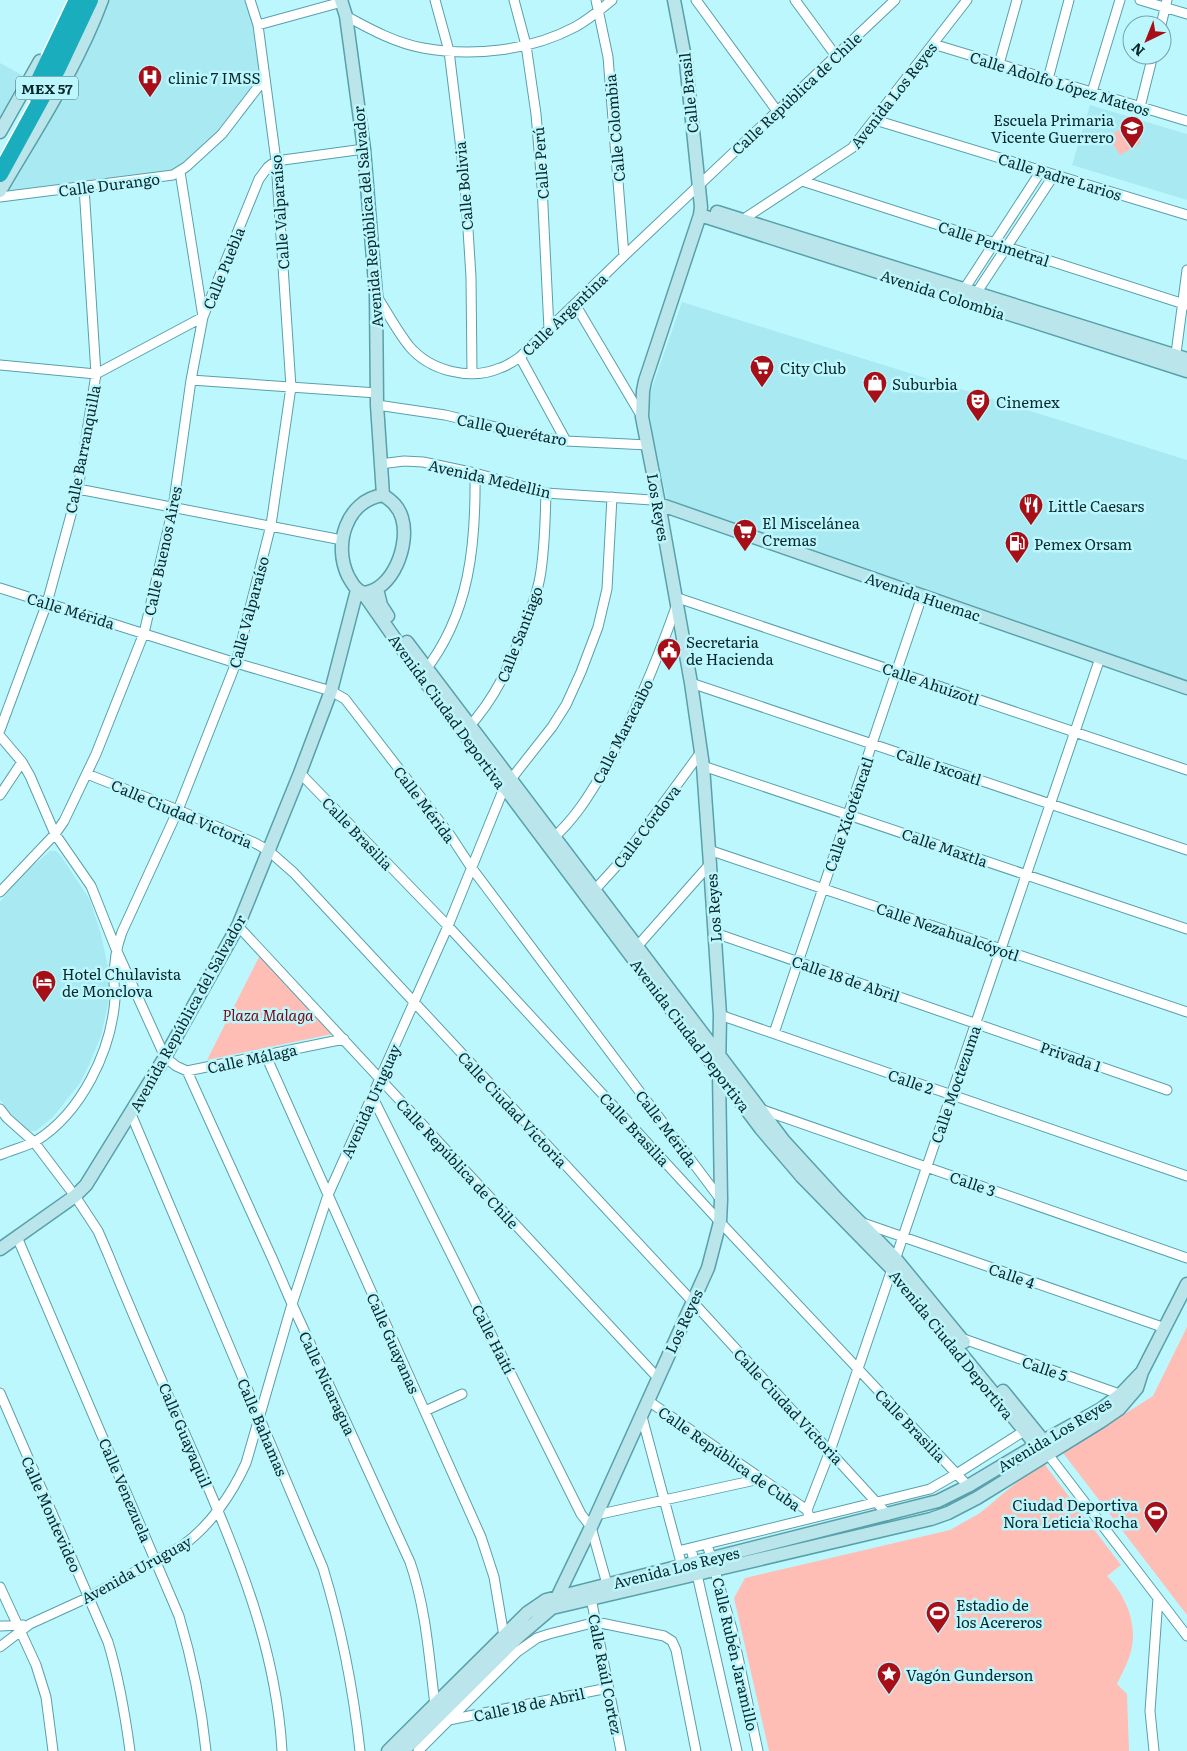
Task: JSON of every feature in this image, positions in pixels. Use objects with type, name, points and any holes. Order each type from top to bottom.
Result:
[{"type":"highway","name":"MEX 57","points":[[0,152],[30,98],[76,0]]},
{"type":"highway","name":"MEX 57","points":[[0,174],[57,70],[90,0]]},
{"type":"street","points":[[0,132],[40,61],[69,0]]},
{"type":"street","points":[[0,191],[67,76],[94,21],[102,0]]},
{"type":"street","name":"Calle Valparaíso","points":[[0,1154],[34,1142],[55,1126],[74,1106],[88,1086],[99,1062],[115,999],[116,949],[178,810],[236,663],[271,525],[291,387],[276,160],[258,25],[250,0]]},
{"type":"street","name":"Calle Bolivia","points":[[435,0],[449,51],[465,182],[471,277],[472,374]]},
{"type":"street","name":"Calle Perú","points":[[514,0],[526,45],[538,132],[549,329]]},
{"type":"street","name":"Calle Colombia","points":[[596,0],[608,57],[624,256]]},
{"type":"street","points":[[346,16],[398,41],[422,48],[449,51],[495,50],[526,45],[574,27],[612,0]]},
{"type":"street","name":"Calle Brasil","points":[[674,0],[686,63],[698,187]]},
{"type":"street","points":[[696,0],[777,111]]},
{"type":"street","points":[[795,0],[836,56]]},
{"type":"street","name":"Avenida Los Reyes","points":[[737,224],[845,154],[875,120],[967,0]]},
{"type":"street","points":[[999,64],[1017,0]]},
{"type":"street","points":[[1048,79],[1069,0]]},
{"type":"street","points":[[1092,92],[1120,0]]},
{"type":"street","points":[[1140,0],[1166,4],[1187,14]]},
{"type":"street","points":[[258,25],[341,1]]},
{"type":"street","name":"Avenida República del Salvador","points":[[341,1],[346,16],[364,149],[376,295],[377,399],[382,494]]},
{"type":"street","name":"Calle República de Chile","points":[[698,187],[892,1]]},
{"type":"street","name":"Calle Adolfo López Mateos","points":[[933,44],[1187,120]]},
{"type":"street","points":[[1140,107],[1150,65]]},
{"type":"street","name":"Calle Durango","points":[[0,197],[166,177],[180,172],[222,134],[265,78]]},
{"type":"street","name":"Calle Padre Larios","points":[[875,120],[1187,216]]},
{"type":"street","points":[[276,160],[364,149]]},
{"type":"street","name":"Calle Puebla","points":[[96,374],[203,317],[259,179],[276,160]]},
{"type":"street","points":[[967,296],[995,243],[1041,171]]},
{"type":"street","name":"Calle Buenos Aires","points":[[0,892],[55,834],[87,774],[144,633],[173,508],[191,380],[203,317],[180,172]]},
{"type":"street","points":[[967,296],[1008,247],[1054,175]]},
{"type":"street","name":"Calle Perimetral","points":[[802,181],[1184,304]]},
{"type":"street","name":"Calle Barranquilla","points":[[0,730],[47,603],[78,489],[96,374],[84,187]]},
{"type":"street","name":"Los Reyes","points":[[554,1602],[593,1521],[708,1268],[720,1222],[720,1015],[703,766],[691,682],[642,417],[645,381],[701,211],[698,187]]},
{"type":"street","name":"Calle Argentina","points":[[376,295],[409,346],[422,359],[436,367],[451,371],[472,374],[487,373],[501,368],[520,357],[698,187]]},
{"type":"street","name":"Avenida Colombia","points":[[701,211],[967,296],[1179,360],[1187,371]]},
{"type":"street","points":[[1179,360],[1187,270]]},
{"type":"street","points":[[575,304],[642,417]]},
{"type":"street","points":[[520,357],[566,441]]},
{"type":"street","points":[[0,365],[96,374]]},
{"type":"street","name":"Calle Querétaro","points":[[191,380],[291,387],[377,399],[533,436],[566,441],[648,446]]},
{"type":"street","name":"Avenida Medellin","points":[[380,464],[413,461],[476,473],[546,492],[652,500],[659,504]]},
{"type":"street","points":[[424,672],[441,648],[464,592],[473,553],[476,473]]},
{"type":"street","points":[[78,489],[342,540]]},
{"type":"street","name":"Calle Santiago","points":[[467,729],[493,696],[507,672],[533,603],[540,578],[544,548],[546,492]]},
{"type":"street","points":[[382,494],[398,508],[404,532],[402,549],[391,575],[377,589],[360,592],[353,586],[342,561],[342,540],[345,529],[362,502],[382,494]]},
{"type":"street","name":"Avenida Uruguay","points":[[0,1626],[20,1628],[30,1624],[156,1561],[194,1537],[218,1510],[239,1478],[246,1463],[292,1304],[328,1195],[448,926],[471,867],[508,783],[548,733],[566,705],[581,672],[598,626],[608,589],[612,497]]},
{"type":"street","name":"Avenida Huemac","points":[[659,504],[1187,688]]},
{"type":"street","name":"Calle Mérida","points":[[0,588],[339,694],[351,705],[450,836],[471,867],[721,1200]]},
{"type":"street","name":"Avenida Ciudad Deportiva","points":[[377,589],[385,613],[424,672]]},
{"type":"street","name":"Avenida República del Salvador","points":[[0,1249],[75,1196],[86,1185],[165,1057],[238,926],[331,691],[360,592]]},
{"type":"street","name":"Avenida Ciudad Deportiva","points":[[360,592],[424,672],[634,950],[719,1073],[761,1129],[802,1177],[894,1264],[1024,1431],[1040,1443]]},
{"type":"street","name":"Calle Xicoténcatl","points":[[774,1033],[922,596]]},
{"type":"street","name":"Calle Ahuízotl","points":[[676,602],[896,672],[1187,770]]},
{"type":"street","name":"Calle Maracaibo","points":[[551,840],[583,805],[634,715],[656,665],[676,602]]},
{"type":"street","name":"Calle Moctezuma","points":[[809,1514],[1100,658]]},
{"type":"street","name":"Calle Ixcoatl","points":[[691,682],[1187,850]]},
{"type":"street","points":[[0,736],[22,762],[44,805],[55,834],[91,886],[116,949],[165,1057]]},
{"type":"street","name":"Calle Córdova","points":[[592,894],[619,863],[701,752]]},
{"type":"street","points":[[0,795],[22,762]]},
{"type":"street","name":"Calle Maxtla","points":[[703,766],[1187,929]]},
{"type":"street","name":"Calle Brasilia","points":[[300,773],[448,926],[720,1222],[958,1473],[968,1486]]},
{"type":"street","name":"Calle Ciudad Victoria","points":[[87,774],[242,837],[268,852],[304,884],[692,1300],[888,1515]]},
{"type":"street","name":"Calle Nezahualcóyotl","points":[[709,850],[824,887],[1187,1012]]},
{"type":"street","points":[[634,950],[710,864]]},
{"type":"street","name":"Calle República de Chile","points":[[238,926],[657,1377]]},
{"type":"street","name":"Calle 18 de Abril","points":[[715,933],[976,1022]]},
{"type":"street","name":"Avenida Ciudad Deportiva","points":[[634,950],[720,1055],[802,1162],[858,1221],[960,1338],[1187,1636]]},
{"type":"street","name":"Calle 2","points":[[720,1015],[1187,1176]]},
{"type":"street","name":"Privada 1","points":[[976,1022],[1167,1090]]},
{"type":"street","name":"Calle Málaga","points":[[165,1057],[176,1066],[188,1071],[344,1039]]},
{"type":"street","name":"Calle Guayanas","points":[[266,1056],[482,1537],[494,1577],[504,1636]]},
{"type":"street","name":"Calle Nicaragua","points":[[188,1071],[410,1562],[418,1583],[435,1705]]},
{"type":"street","name":"Calle Haití","points":[[372,1096],[581,1514],[593,1521],[607,1584]]},
{"type":"street","name":"Calle Guayaquil","points":[[0,1109],[7,1118],[34,1142],[75,1196],[98,1231],[239,1563],[263,1631],[276,1696],[282,1751]]},
{"type":"street","name":"Calle 3","points":[[760,1109],[1187,1258]]},
{"type":"street","name":"Calle Bahamas","points":[[131,1114],[319,1559],[337,1612],[346,1651],[356,1709],[360,1751]]},
{"type":"street","name":"Calle 4","points":[[858,1221],[1165,1328]]},
{"type":"street","name":"Calle Venezuela","points":[[17,1237],[178,1616],[191,1654],[202,1707],[206,1751]]},
{"type":"street","name":"Avenida Los Reyes","points":[[713,1564],[931,1518],[948,1513],[976,1498],[1119,1409],[1125,1396],[1142,1372],[1187,1284]]},
{"type":"street","name":"Calle 5","points":[[960,1338],[1125,1396]]},
{"type":"street","name":"Calle Montevideo","points":[[0,1393],[44,1499],[108,1642],[118,1676],[130,1751]]},
{"type":"street","points":[[425,1411],[462,1394]]},
{"type":"street","name":"Avenida Los Reyes","points":[[388,1751],[504,1636],[546,1600],[554,1602],[591,1598],[932,1503],[968,1486],[1125,1396]]},
{"type":"street","name":"Calle República de Cuba","points":[[647,1400],[809,1514]]},
{"type":"street","points":[[641,1413],[678,1551],[689,1570]]},
{"type":"street","points":[[678,1551],[809,1514],[878,1503],[930,1489],[1024,1431]]},
{"type":"street","points":[[593,1521],[664,1501],[760,1478]]},
{"type":"street","name":"Calle Rubén Jaramillo","points":[[706,1544],[741,1667],[758,1751]]},
{"type":"street","points":[[689,1570],[691,1548]]},
{"type":"street","name":"Avenida Los Reyes","points":[[403,1751],[554,1602],[607,1584],[689,1570]]},
{"type":"street","name":"Calle Rubén Jaramillo","points":[[689,1570],[737,1751]]},
{"type":"street","points":[[0,1587],[36,1665],[46,1698],[53,1751]]},
{"type":"street","name":"Calle Raúl Cortez","points":[[591,1598],[621,1751]]},
{"type":"street","points":[[1154,1751],[1150,1711],[1158,1598]]},
{"type":"street","points":[[418,1751],[527,1644],[549,1634],[596,1622],[664,1636],[672,1641],[676,1650],[696,1751]]},
{"type":"street","points":[[0,1647],[20,1628]]},
{"type":"street","name":"Calle 18 de Abril","points":[[449,1720],[608,1688]]},
{"type":"shaded area","name":"clinic 7 IMSS","points":[[103,0],[247,0],[255,27],[261,64],[259,77],[253,88],[222,127],[175,172],[0,193]]},
{"type":"shaded area","points":[[0,63],[22,75],[0,118]]},
{"type":"shaded area","name":"Escuela Primaria Vicente Guerrero","points":[[1090,105],[1187,134],[1187,200],[1072,165]]},
{"type":"shaded area","points":[[682,302],[1187,460],[1187,681],[667,500],[652,434],[648,399]]},
{"type":"shaded area","points":[[50,851],[56,851],[61,856],[90,900],[101,934],[109,972],[109,1000],[101,1036],[80,1083],[53,1117],[36,1131],[30,1131],[20,1124],[0,1100],[0,902],[19,878]]},
{"type":"green space","points":[[1130,124],[1141,143],[1120,155],[1108,136]]},
{"type":"green space","name":"Plaza Malaga","points":[[260,955],[332,1034],[207,1060]]},
{"type":"green space","name":"Ciudad Deportiva Nora Leticia Rocha","points":[[1187,1327],[1187,1615],[1063,1453],[1153,1396]]},
{"type":"green space","name":"Estadio de los Acereros","points":[[1042,1461],[1121,1565],[1107,1576],[1125,1601],[1133,1631],[1130,1655],[1117,1684],[1127,1694],[1129,1751],[769,1751],[734,1598],[745,1578],[950,1530],[980,1513]]},
{"type":"place","name":"clinic 7 IMSS","points":[[150,98]]},
{"type":"place","name":"Escuela Primaria Vicente Guerrero","points":[[1132,149]]},
{"type":"place","name":"City Club","points":[[762,388]]},
{"type":"place","name":"Suburbia","points":[[875,404]]},
{"type":"place","name":"Cinemex","points":[[978,422]]},
{"type":"place","name":"Little Caesars","points":[[1031,526]]},
{"type":"place","name":"El Miscelánea Cremas","points":[[745,552]]},
{"type":"place","name":"Pemex Orsam","points":[[1017,564]]},
{"type":"place","name":"Secretaria de Hacienda","points":[[669,671]]},
{"type":"place","name":"Hotel Chulavista de Monclova","points":[[44,1003]]},
{"type":"place","name":"Ciudad Deportiva Nora Leticia Rocha","points":[[1156,1534]]},
{"type":"place","name":"Estadio de los Acereros","points":[[938,1634]]},
{"type":"place","name":"Vagón Gunderson","points":[[889,1695]]}]
